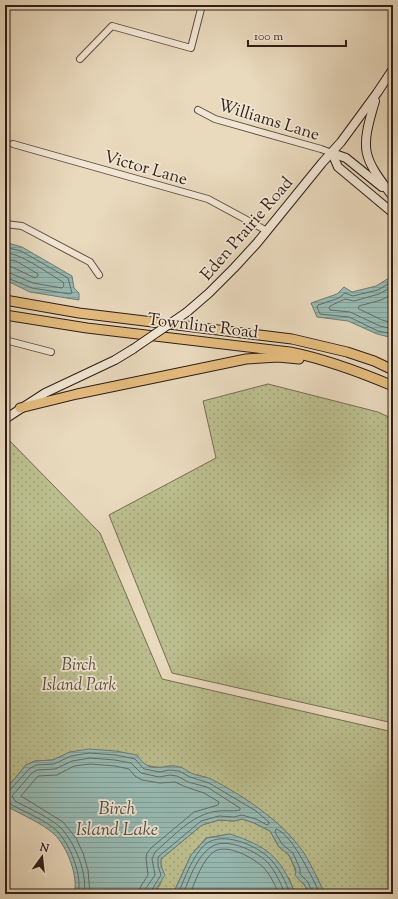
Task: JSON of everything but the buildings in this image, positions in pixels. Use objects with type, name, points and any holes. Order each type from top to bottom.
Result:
[{"type":"main road","name":"Eden Prairie Road","points":[[5,419],[45,393],[115,360],[133,349],[187,312],[209,293],[267,231],[322,163],[332,153],[377,94],[393,70]]},
{"type":"main road","points":[[377,94],[366,131],[366,150],[368,160],[373,170],[393,197]]},
{"type":"main road","points":[[332,153],[346,158],[393,197]]},
{"type":"main road","points":[[332,153],[338,167],[393,212]]},
{"type":"main road","points":[[5,300],[78,313],[292,339],[340,350],[393,368]]},
{"type":"main road","name":"Townline Road","points":[[5,315],[87,328],[290,352],[310,356],[364,374],[393,386]]},
{"type":"main road","points":[[20,408],[77,394],[246,359],[278,357],[304,359],[334,364]]},
{"type":"street","points":[[80,59],[112,26],[191,48],[202,5]]},
{"type":"street","name":"Williams Lane","points":[[198,110],[216,119],[332,153]]},
{"type":"street","name":"Victor Lane","points":[[13,144],[208,199],[267,231]]},
{"type":"street","points":[[5,224],[22,226],[90,262],[99,275]]},
{"type":"street","points":[[5,340],[51,352]]},
{"type":"green space","points":[[268,384],[378,412],[393,419],[393,723],[172,673],[109,515],[216,458],[203,401]]},
{"type":"green space","name":"Birch Island Park","points":[[5,436],[100,533],[162,679],[393,732],[393,894],[325,894],[309,862],[280,826],[254,805],[216,782],[174,766],[161,768],[70,752],[53,760],[35,761],[26,765],[5,790]]},
{"type":"green space","points":[[242,819],[270,831],[279,847],[289,855],[300,881],[304,884],[309,894],[295,894],[289,878],[230,834],[206,838],[191,855],[173,894],[153,894],[160,885],[161,859],[202,825],[219,820],[234,821]]},
{"type":"water","points":[[8,243],[22,247],[72,276],[74,288],[79,293],[79,300],[30,292],[5,280],[5,245]]},
{"type":"water","points":[[389,278],[393,283],[393,338],[377,334],[348,321],[317,317],[311,303],[337,294],[344,287],[352,292],[376,286]]},
{"type":"water","name":"Birch Island Lake","points":[[89,749],[116,751],[137,755],[144,763],[153,767],[180,767],[193,774],[211,779],[236,793],[274,820],[295,842],[307,858],[325,894],[309,894],[304,884],[295,875],[296,870],[289,855],[279,847],[270,831],[242,819],[234,821],[219,820],[202,825],[161,859],[161,866],[165,875],[153,894],[74,894],[75,879],[71,862],[59,839],[38,823],[8,807],[5,801],[6,789],[26,765],[35,761],[53,760],[70,752]]},
{"type":"water","name":"Birch Island Lake","points":[[230,834],[243,838],[263,848],[271,854],[284,870],[295,894],[173,894],[191,855],[207,838]]}]
